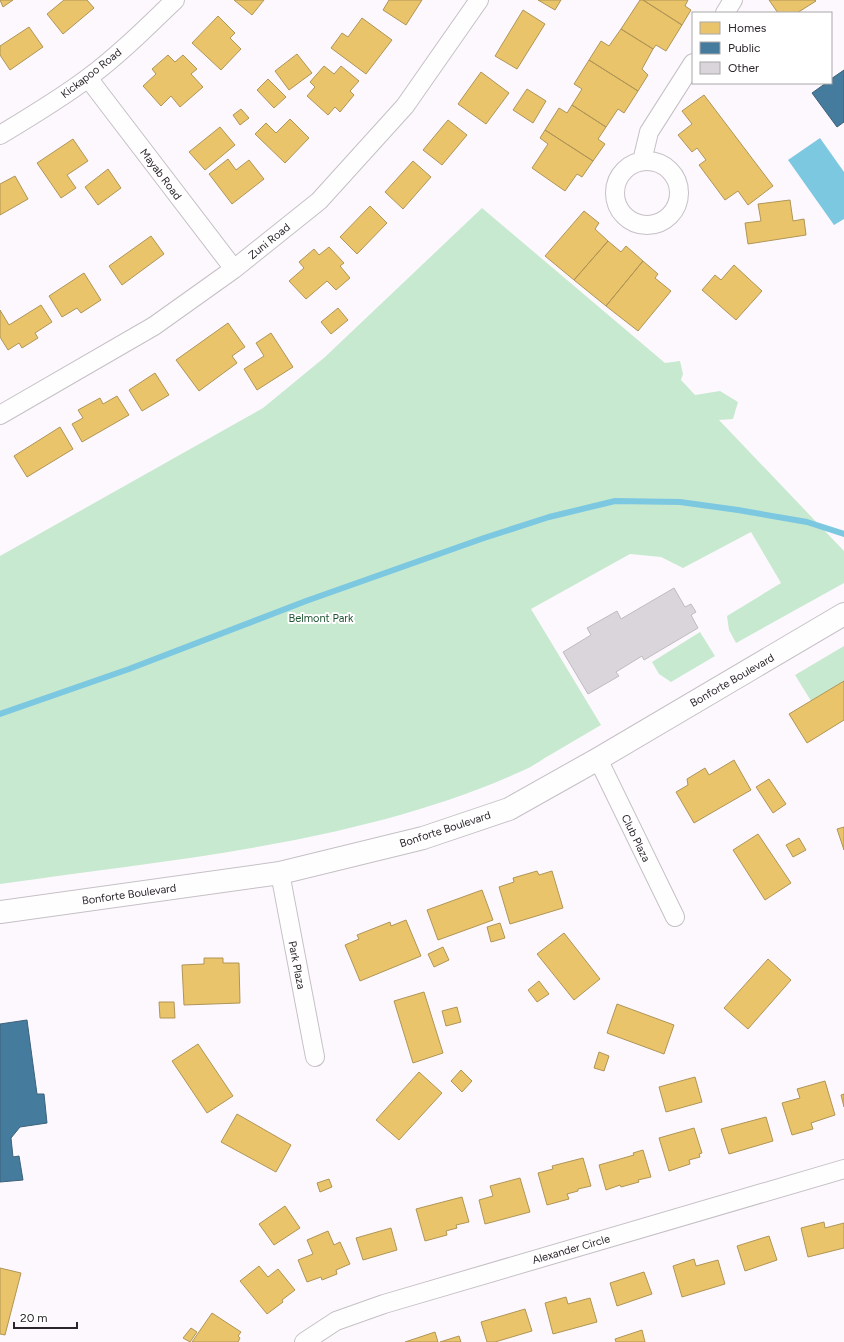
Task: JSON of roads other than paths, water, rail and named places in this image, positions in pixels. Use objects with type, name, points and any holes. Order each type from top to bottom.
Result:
[{"type":"main road","name":"Bonforte Boulevard","points":[[0,912],[280,873],[423,838],[509,809],[598,759],[844,614]]},
{"type":"street","name":"Kickapoo Road","points":[[0,135],[41,110],[88,78],[175,0]]},
{"type":"street","name":"Zuni Road","points":[[0,415],[154,326],[234,269],[319,201],[405,106],[479,0]]},
{"type":"street","points":[[726,12],[733,0]]},
{"type":"street","points":[[642,161],[649,132],[692,65]]},
{"type":"street","name":"Mayab Road","points":[[88,78],[234,269]]},
{"type":"street","name":"Club Plaza","points":[[598,759],[675,917]]},
{"type":"street","name":"Park Plaza","points":[[280,873],[315,1057]]},
{"type":"street","name":"Alexander Circle","points":[[304,1342],[336,1321],[384,1304],[844,1169]]},
{"type":"water","points":[[820,138],[844,172],[844,219],[834,225],[788,160]]},
{"type":"waterway","points":[[0,714],[129,669],[306,601],[484,538],[549,517],[615,501],[680,502],[738,510],[807,522],[844,534]]},
{"type":"park label","name":"Belmont Park","points":[[321,618]]}]
